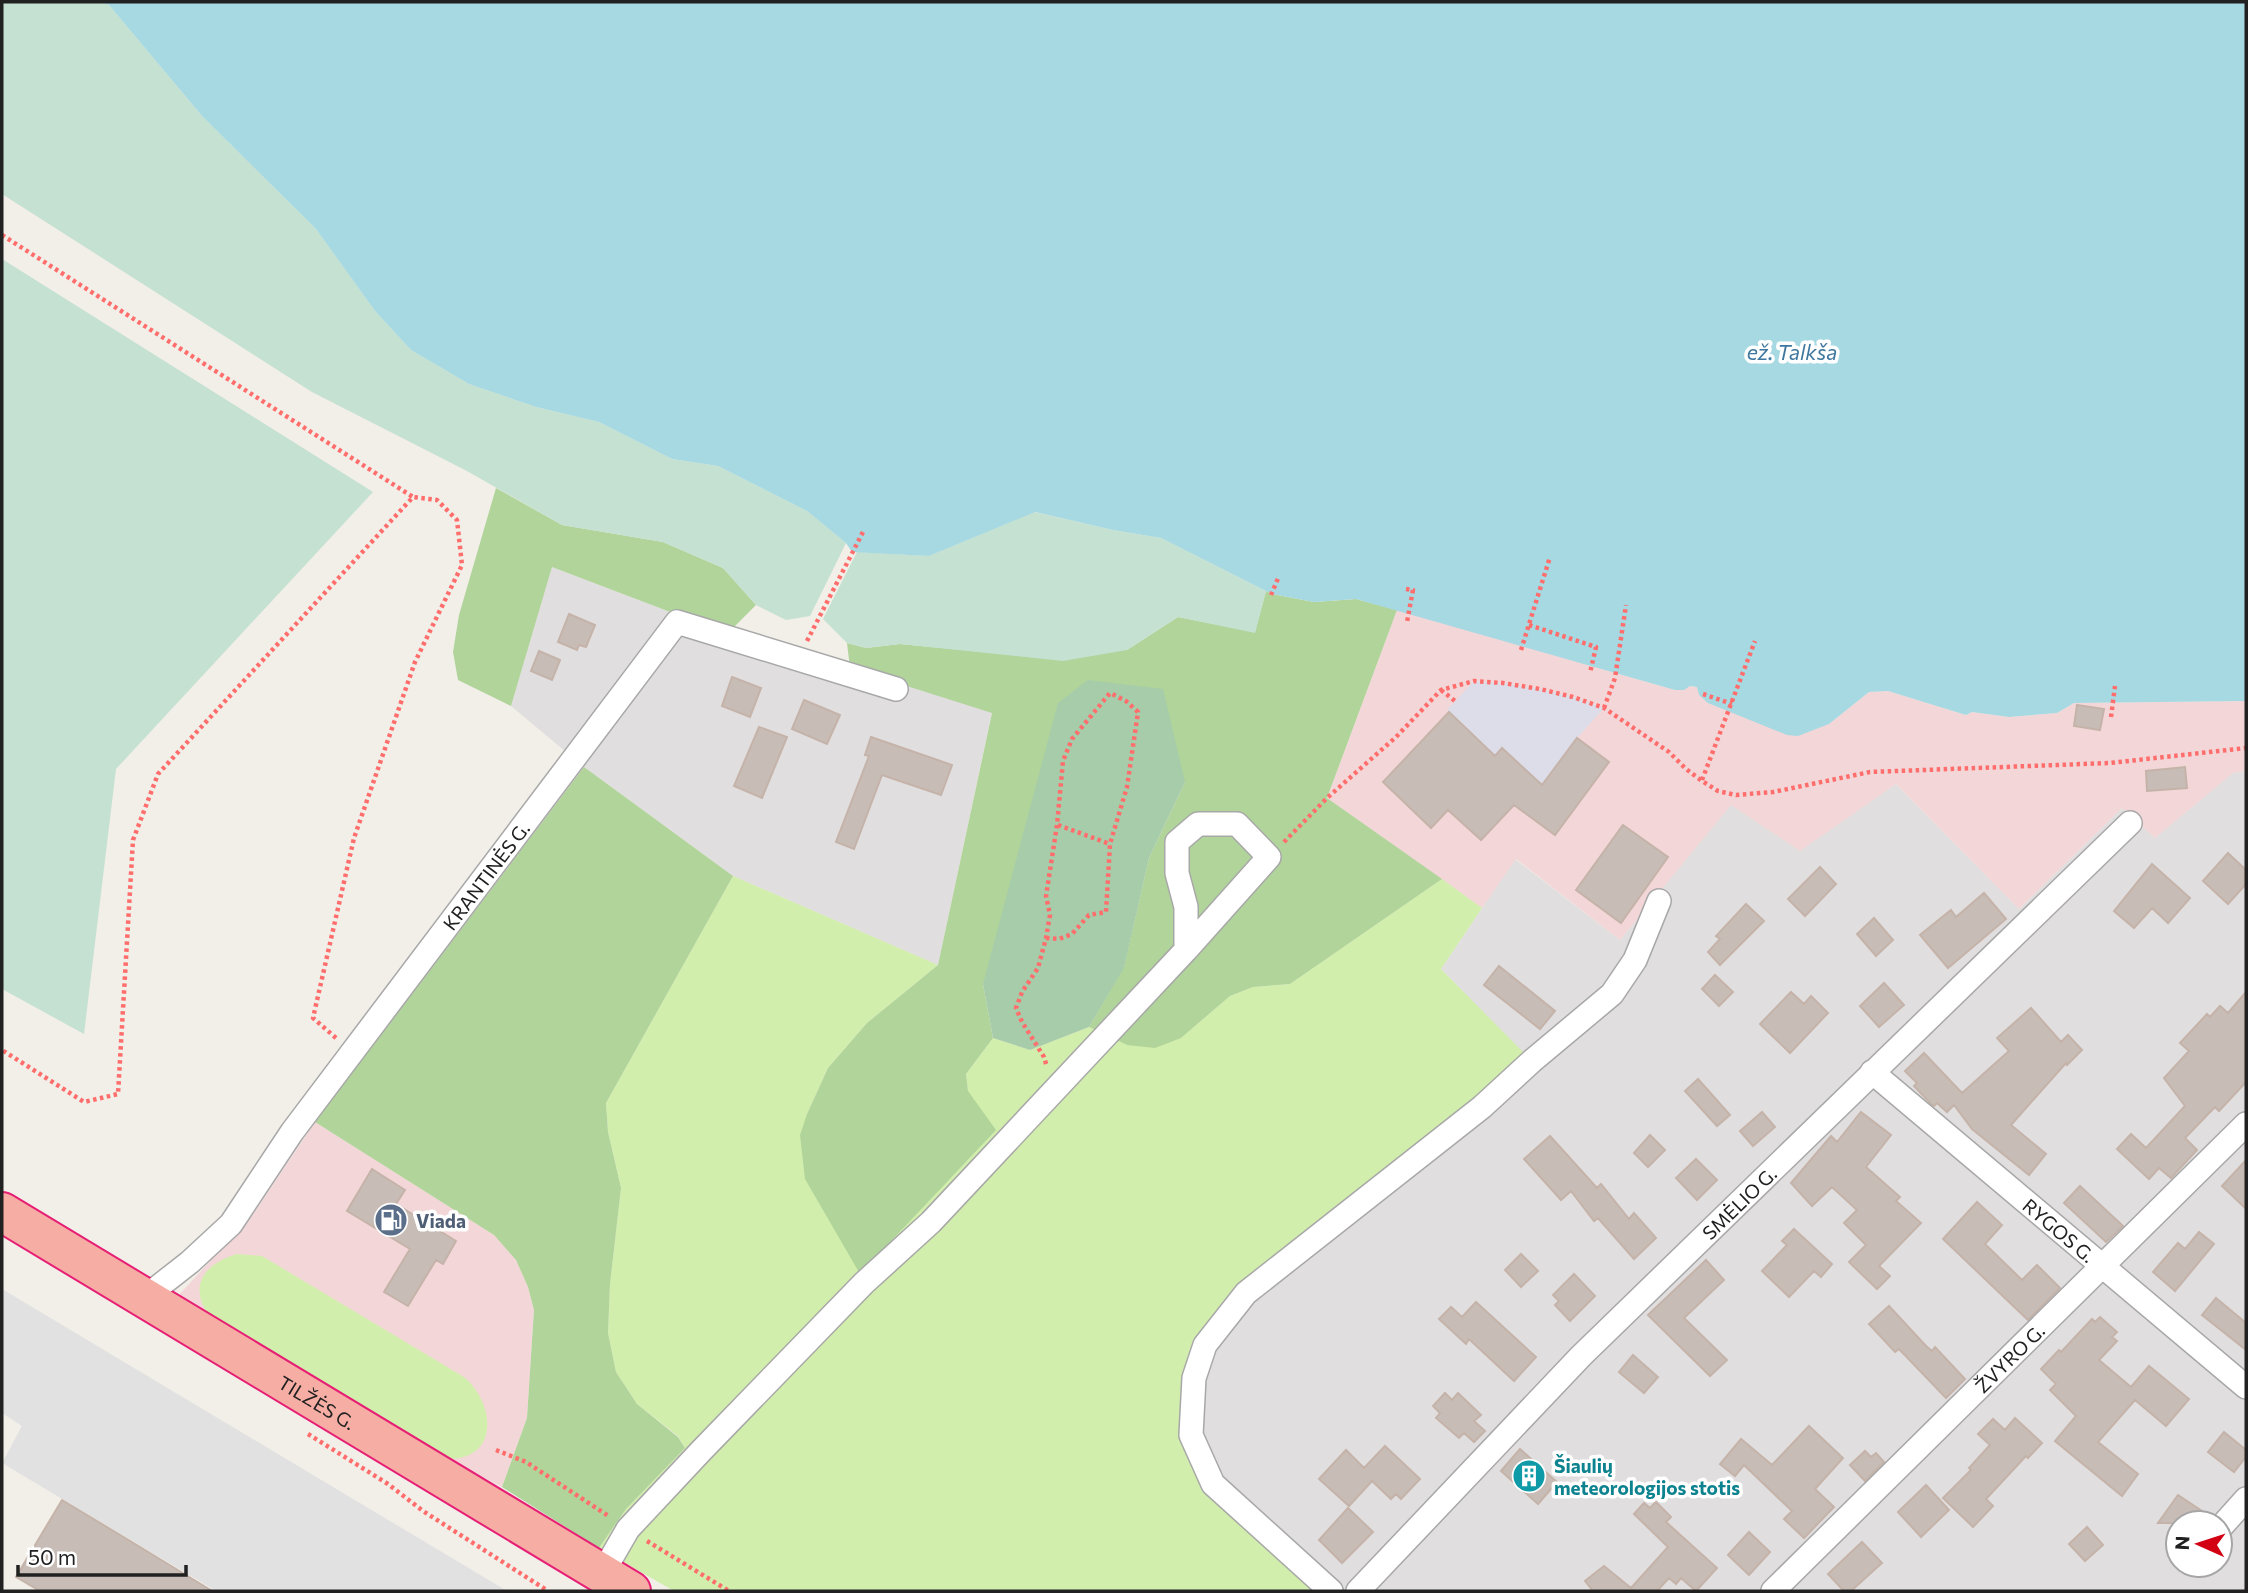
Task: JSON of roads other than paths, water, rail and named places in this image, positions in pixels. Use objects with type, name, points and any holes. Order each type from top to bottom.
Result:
[{"type":"highway","name":"TILŽĖS G.","points":[[2,1212],[616,1582]]},
{"type":"street","name":"KRANTINĖS G.","points":[[144,1298],[190,1262],[231,1224],[292,1132],[677,622],[896,688]]},
{"type":"street","name":"SMĖLIO G.","points":[[1358,1591],[1581,1356],[2130,823]]},
{"type":"street","points":[[616,1582],[628,1529],[864,1283],[932,1222],[1055,1087],[1186,950],[1269,857],[1237,824],[1198,824],[1177,842],[1177,873],[1186,907],[1186,950]]},
{"type":"street","points":[[1331,1591],[1213,1483],[1191,1435],[1194,1378],[1205,1345],[1246,1293],[1482,1107],[1612,993],[1636,960],[1659,901]]},
{"type":"street","name":"RYGOS G.","points":[[1872,1072],[2246,1387]]},
{"type":"street","name":"ŽVYRO G.","points":[[1773,1591],[2246,1124]]},
{"type":"street","points":[[2234,1512],[2246,1499]]},
{"type":"water","name":"ež. Talkša","points":[[99,2],[2246,2],[2246,701],[2074,703],[2057,713],[2009,717],[1972,712],[1966,715],[1888,691],[1869,692],[1829,724],[1798,736],[1787,735],[1708,703],[1699,695],[1697,687],[1675,690],[1356,599],[1314,602],[1272,594],[1161,538],[1035,512],[929,556],[852,552],[846,543],[807,511],[718,466],[672,459],[599,422],[536,407],[469,384],[411,350],[375,311],[316,229],[202,116],[109,5]]},
{"type":"place","name":"Viada","points":[[391,1220]]},
{"type":"place","name":"Šiaulių meteorologijos stotis","points":[[1529,1476]]}]
